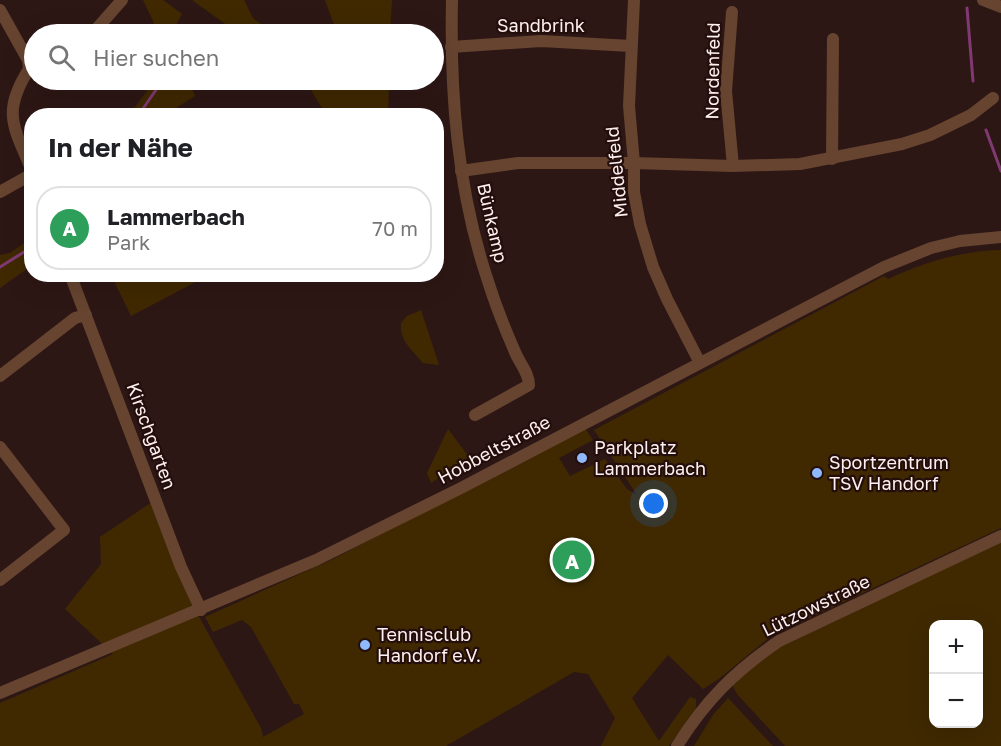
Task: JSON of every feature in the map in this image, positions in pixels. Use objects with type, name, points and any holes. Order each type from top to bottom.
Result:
[{"type":"street","points":[[101,24],[122,0]]},
{"type":"street","name":"Bünkamp","points":[[452,0],[451,47],[457,142],[470,219],[486,275],[516,355],[529,378],[529,385],[475,415]]},
{"type":"street","name":"Middelfeld","points":[[634,0],[629,106],[634,192],[640,224],[653,267],[700,363]]},
{"type":"street","points":[[983,0],[1001,7]]},
{"type":"street","points":[[0,10],[24,53]]},
{"type":"street","name":"Nordenfeld","points":[[732,12],[726,92],[733,166]]},
{"type":"street","points":[[832,39],[832,159]]},
{"type":"street","name":"Sandbrink","points":[[451,47],[541,41],[631,46]]},
{"type":"street","points":[[24,78],[19,85],[12,105],[14,128],[24,152]]},
{"type":"street","points":[[461,171],[518,163],[733,166],[800,164],[903,144],[930,135],[971,115],[993,98]]},
{"type":"street","points":[[0,192],[24,177]]},
{"type":"street","name":"Hobbeltstraße","points":[[0,693],[201,610],[334,551],[884,267],[931,248],[960,241],[1001,237]]},
{"type":"street","name":"Kirschgarten","points":[[73,282],[181,567],[201,610]]},
{"type":"street","points":[[0,376],[75,318],[86,315]]},
{"type":"street","points":[[0,447],[64,530],[0,580]]},
{"type":"street","name":"Lützowstraße","points":[[677,746],[696,716],[722,686],[757,656],[779,641],[1001,536]]},
{"type":"shaded area","points":[[143,0],[163,0],[182,14],[176,24],[154,24]]},
{"type":"shaded area","points":[[192,0],[244,0],[253,18],[261,24],[225,24]]},
{"type":"shaded area","points":[[325,0],[392,0],[391,24],[334,24]]},
{"type":"shaded area","points":[[148,90],[192,90],[195,96],[176,108],[134,108]]},
{"type":"shaded area","points":[[311,90],[389,90],[388,108],[322,108]]},
{"type":"shaded area","points":[[24,243],[24,271],[0,288],[0,255],[10,253]]},
{"type":"shaded area","points":[[1001,250],[1001,528],[771,636],[703,689],[668,655],[632,698],[659,741],[690,697],[696,699],[696,708],[669,746],[601,746],[615,718],[588,674],[574,672],[446,746],[0,746],[0,703],[113,654],[65,609],[101,564],[100,537],[152,502],[194,608],[261,728],[263,737],[304,714],[299,704],[294,704],[251,627],[242,620],[213,632],[205,617],[331,560],[585,428],[593,440],[559,458],[570,476],[605,459],[627,489],[637,495],[594,430],[884,276],[888,279],[916,267],[957,255]]},
{"type":"shaded area","points":[[114,282],[196,282],[131,316]]},
{"type":"shaded area","points":[[421,310],[439,365],[423,363],[402,335],[401,323],[407,316]]},
{"type":"shaded area","points":[[448,429],[469,457],[431,483],[427,473]]},
{"type":"shaded area","points":[[1001,542],[1001,746],[785,746],[737,694],[732,685],[760,660],[783,645]]},
{"type":"shaded area","points":[[728,698],[773,746],[694,746],[713,715]]},
{"type":"waterway","points":[[967,8],[973,81]]},
{"type":"waterway","points":[[144,108],[156,90]]},
{"type":"waterway","points":[[986,130],[1001,171]]},
{"type":"waterway","points":[[0,267],[24,252]]},
{"type":"place","name":"Parkplatz Lammerbach","points":[[582,458]]},
{"type":"place","name":"Sportzentrum TSV Handorf","points":[[817,473]]},
{"type":"place","name":"Lammerbach","points":[[572,560]]},
{"type":"place","name":"Tennisclub Handorf e.V.","points":[[365,645]]}]
